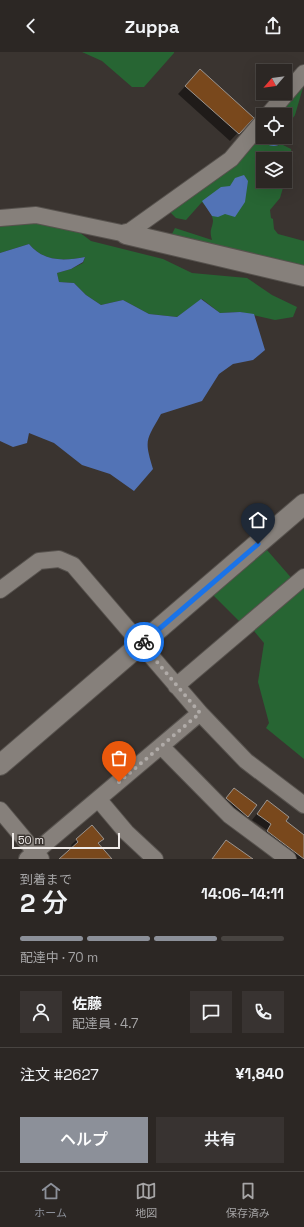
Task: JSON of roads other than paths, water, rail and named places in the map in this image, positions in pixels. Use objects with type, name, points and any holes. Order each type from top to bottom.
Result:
[{"type":"street","points":[[274,108],[304,73]]},
{"type":"street","points":[[126,234],[231,159],[256,129]]},
{"type":"street","points":[[0,218],[36,215],[126,234],[304,276]]},
{"type":"street","points":[[2,758],[142,644],[304,504]]},
{"type":"street","points":[[0,590],[39,561],[59,559],[73,565],[142,644],[176,686],[246,761],[304,805]]},
{"type":"street","points":[[176,686],[304,577]]},
{"type":"street","points":[[0,810],[35,857],[98,800],[200,713]]},
{"type":"street","points":[[161,746],[229,815],[288,859]]},
{"type":"street","points":[[98,800],[126,832],[155,859]]},
{"type":"water","points":[[266,144],[280,144],[275,146]]},
{"type":"water","points":[[244,175],[248,181],[245,202],[235,217],[225,214],[218,217],[212,216],[202,201],[221,187],[230,186],[235,178]]},
{"type":"water","points":[[29,244],[41,254],[55,259],[85,257],[83,262],[71,269],[57,273],[59,282],[74,283],[86,295],[101,305],[123,300],[149,314],[177,317],[201,299],[220,313],[240,312],[254,314],[265,350],[253,360],[233,364],[219,374],[202,401],[161,414],[148,440],[148,452],[153,469],[134,491],[110,474],[82,465],[54,443],[29,433],[27,443],[13,447],[0,441],[0,253]]}]
